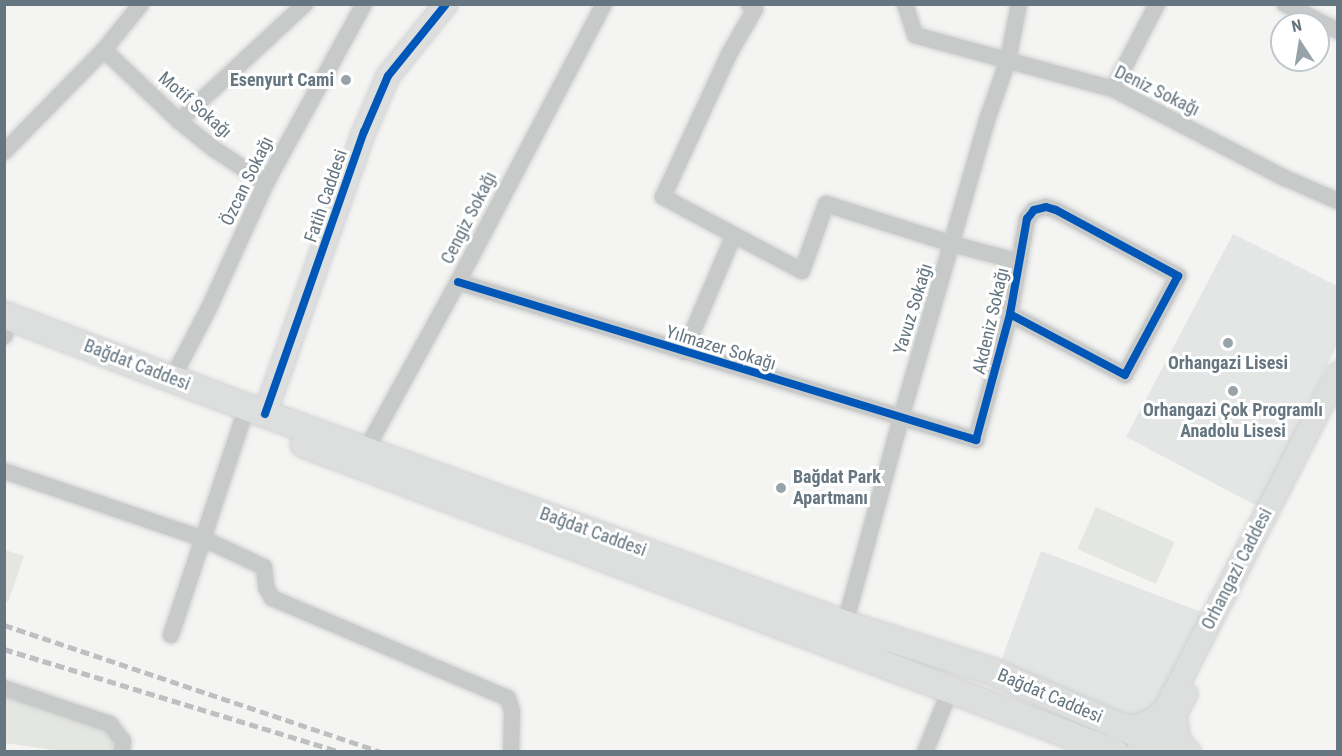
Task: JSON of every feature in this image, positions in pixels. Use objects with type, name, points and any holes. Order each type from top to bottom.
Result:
[{"type":"main road","name":"Fatih Caddesi","points":[[254,417],[300,320],[337,207],[388,76],[446,4]]},
{"type":"main road","name":"Bağdat Caddesi","points":[[4,315],[172,379],[254,417],[904,674],[1114,752]]},
{"type":"main road","name":"Bağdat Caddesi","points":[[5,335],[254,417],[367,448],[845,624],[991,671],[1109,722],[1145,746],[1180,752]]},
{"type":"main road","name":"Orhangazi Caddesi","points":[[1145,746],[1175,715],[1336,386]]},
{"type":"main road","name":"Orhangazi Caddesi","points":[[1109,722],[1132,727],[1154,720],[1166,708],[1336,386]]},
{"type":"main road","points":[[904,674],[928,670],[932,664],[931,656],[924,650]]},
{"type":"main road","points":[[962,694],[968,687],[968,678],[976,671],[991,671]]},
{"type":"main road","points":[[1175,715],[1179,741],[1189,752]]},
{"type":"street","points":[[4,152],[104,50],[141,4]]},
{"type":"street","points":[[179,121],[305,4]]},
{"type":"street","name":"Özcan Sokağı","points":[[172,379],[266,183],[364,4]]},
{"type":"street","name":"Cengiz Sokağı","points":[[367,448],[458,282],[604,4]]},
{"type":"street","name":"Deniz Sokağı","points":[[905,4],[915,35],[1113,89],[1285,178],[1338,201]]},
{"type":"street","name":"Yavuz Sokağı","points":[[845,624],[901,418],[987,120],[1008,60],[1019,4]]},
{"type":"street","points":[[1113,89],[1157,4]]},
{"type":"street","points":[[1285,4],[1304,9],[1338,31]]},
{"type":"street","points":[[754,6],[729,54],[663,197],[802,271],[826,204],[952,244],[1020,262]]},
{"type":"street","name":"Motif Sokağı","points":[[104,50],[179,121],[214,150],[266,183]]},
{"type":"street","name":"Akdeniz Sokağı","points":[[976,440],[1011,314],[1027,219],[1034,210],[1046,207],[1056,210],[1178,276],[1125,375],[1011,314]]},
{"type":"street","points":[[684,352],[734,235]]},
{"type":"street","name":"Yılmazer Sokağı","points":[[458,282],[976,440]]},
{"type":"street","points":[[171,635],[204,539],[254,417]]},
{"type":"street","points":[[4,471],[204,539],[264,567],[266,587],[272,598],[508,698],[512,711],[512,752]]},
{"type":"street","points":[[4,688],[110,724],[123,741],[122,752]]},
{"type":"street","points":[[925,752],[962,694]]},
{"type":"shaded area","name":"Orhangazi Çok Programlı Anadolu Lisesi","points":[[1233,234],[1337,286],[1337,345],[1259,507],[1126,437]]},
{"type":"shaded area","points":[[1096,507],[1175,542],[1156,584],[1077,549]]},
{"type":"shaded area","points":[[5,550],[24,556],[8,602],[5,600]]},
{"type":"shaded area","points":[[1041,551],[1207,614],[1163,706],[1145,716],[1119,713],[1000,664]]},
{"type":"shaded area","points":[[5,694],[101,725],[113,735],[114,751],[67,752],[5,743]]},
{"type":"railway","points":[[4,625],[382,752]]},
{"type":"railway","points":[[4,649],[340,752]]},
{"type":"cycle path","points":[[265,414],[364,132],[388,76],[446,4]]},
{"type":"cycle path","points":[[458,282],[976,440],[1010,314],[1027,219],[1034,210],[1046,207],[1056,210],[1178,276],[1125,375],[1010,314]]},
{"type":"place","name":"Esenyurt Cami","points":[[346,80]]},
{"type":"place","name":"Orhangazi Lisesi","points":[[1228,343]]},
{"type":"place","name":"Orhangazi Çok Programlı Anadolu Lisesi","points":[[1233,391]]},
{"type":"place","name":"Bağdat Park Apartmanı","points":[[781,488]]}]
